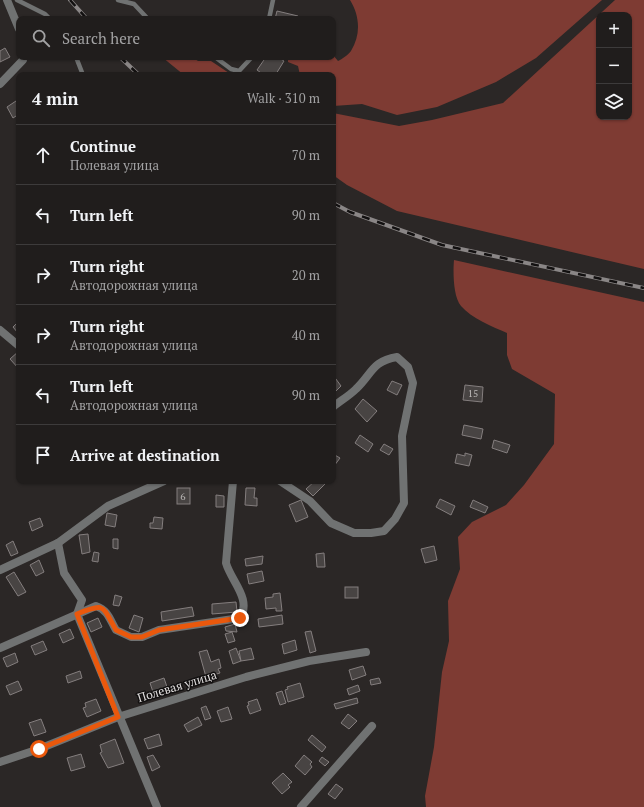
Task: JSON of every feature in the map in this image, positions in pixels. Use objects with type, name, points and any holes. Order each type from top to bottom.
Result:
[{"type":"street","points":[[7,0],[16,22]]},
{"type":"street","points":[[0,84],[21,60]]},
{"type":"street","points":[[0,330],[16,343]]},
{"type":"street","points":[[284,484],[310,501],[331,523],[354,533],[384,531],[395,519],[404,503],[402,436],[413,383],[408,367],[397,357],[384,359],[372,369],[356,389],[336,405]]},
{"type":"street","points":[[0,570],[58,543],[108,506],[157,484]]},
{"type":"street","points":[[0,648],[96,606],[103,608],[108,614],[116,630],[131,637],[142,637],[159,630],[240,618],[244,612],[244,599],[229,573],[226,564],[233,484]]},
{"type":"street","points":[[58,543],[64,573],[82,600],[77,614],[118,717],[157,807]]},
{"type":"street","name":"Полевая улица","points":[[0,762],[39,749],[118,717],[246,677],[309,661],[366,652]]},
{"type":"street","points":[[301,807],[372,726]]},
{"type":"lane","points":[[17,0],[47,16]]},
{"type":"lane","points":[[118,0],[133,2],[145,16]]},
{"type":"lane","points":[[270,16],[273,0]]},
{"type":"lane","points":[[77,60],[83,72]]},
{"type":"lane","points":[[219,60],[231,69],[239,71],[249,60]]},
{"type":"shaded area","points":[[350,0],[602,0],[536,58],[496,82],[437,107],[397,115],[362,104],[336,106],[336,72],[299,72],[298,66],[288,62],[288,60],[336,60],[336,59],[338,61],[345,57],[351,51],[358,32],[356,12]]},
{"type":"shaded area","points":[[615,0],[644,0],[644,269],[397,211],[347,185],[336,177],[336,114],[399,126],[432,120],[503,103],[596,17],[596,120],[632,120],[632,12],[602,12]]},
{"type":"shaded area","points":[[166,60],[211,61],[228,72],[180,72]]},
{"type":"shaded area","points":[[454,260],[644,302],[644,807],[426,807],[425,796],[434,747],[442,672],[449,641],[448,601],[460,569],[458,537],[472,522],[506,505],[524,485],[554,444],[555,394],[512,369],[507,355],[507,333],[476,318],[461,306],[456,297]]},
{"type":"building","points":[[277,11],[298,16],[276,16]]},
{"type":"building","points":[[5,48],[10,57],[0,62],[0,51]]},
{"type":"building","points":[[264,60],[284,61],[277,72],[260,72],[257,70]]},
{"type":"building","points":[[16,101],[16,116],[13,118],[7,107]]},
{"type":"building","points":[[16,354],[16,366],[10,359]]},
{"type":"building","points":[[336,379],[341,386],[336,391]]},
{"type":"building","points":[[392,381],[402,385],[397,395],[387,390]]},
{"type":"building","points":[[465,385],[483,387],[482,402],[463,400]]},
{"type":"building","points":[[363,399],[377,411],[367,422],[355,409]]},
{"type":"building","points":[[464,425],[483,429],[481,439],[462,435]]},
{"type":"building","points":[[360,435],[373,444],[368,452],[355,443]]},
{"type":"building","points":[[494,440],[510,445],[507,453],[492,448]]},
{"type":"building","points":[[384,444],[393,449],[389,455],[380,450]]},
{"type":"building","points":[[465,453],[472,455],[469,466],[455,463],[457,454],[465,456]]},
{"type":"building","points":[[336,456],[340,458],[336,463]]},
{"type":"building","points":[[312,484],[325,484],[313,496],[306,489]]},
{"type":"building","points":[[177,488],[190,488],[190,504],[177,504]]},
{"type":"building","points":[[246,488],[255,488],[254,498],[257,498],[257,506],[245,505]]},
{"type":"building","points":[[216,495],[224,496],[224,507],[216,507]]},
{"type":"building","points":[[440,499],[455,506],[451,515],[436,507]]},
{"type":"building","points":[[301,500],[308,517],[296,522],[289,505]]},
{"type":"building","points":[[473,500],[488,507],[485,513],[470,507]]},
{"type":"building","points":[[107,513],[117,515],[115,527],[105,525]]},
{"type":"building","points":[[154,517],[163,518],[162,529],[150,528],[150,523],[153,523]]},
{"type":"building","points":[[40,518],[43,526],[32,531],[29,522]]},
{"type":"building","points":[[88,534],[90,552],[82,554],[79,535]]},
{"type":"building","points":[[113,539],[118,539],[118,549],[113,548]]},
{"type":"building","points":[[13,541],[18,553],[11,556],[6,545]]},
{"type":"building","points":[[434,546],[437,560],[425,563],[421,549]]},
{"type":"building","points":[[94,552],[99,553],[98,562],[92,561]]},
{"type":"building","points":[[324,553],[325,567],[317,567],[316,554]]},
{"type":"building","points":[[263,556],[262,564],[246,566],[245,559]]},
{"type":"building","points":[[39,560],[44,572],[36,576],[30,565]]},
{"type":"building","points":[[262,571],[264,581],[249,584],[247,574]]},
{"type":"building","points":[[14,572],[26,592],[18,596],[6,577]]},
{"type":"building","points":[[345,587],[358,587],[358,598],[345,598]]},
{"type":"building","points":[[280,593],[282,611],[276,611],[276,608],[266,609],[265,598],[273,597],[273,594]]},
{"type":"building","points":[[115,595],[122,597],[119,606],[113,605]]},
{"type":"building","points":[[236,602],[237,612],[212,614],[212,604]]},
{"type":"building","points":[[192,607],[194,616],[162,621],[161,612]]},
{"type":"building","points":[[134,615],[143,618],[139,632],[129,628]]},
{"type":"building","points":[[282,615],[283,624],[259,627],[258,619]]},
{"type":"building","points":[[98,618],[102,627],[91,632],[87,623]]},
{"type":"building","points":[[235,624],[237,632],[226,631],[225,627]]},
{"type":"building","points":[[70,629],[74,638],[63,643],[59,634]]},
{"type":"building","points":[[311,631],[316,651],[310,653],[305,632]]},
{"type":"building","points":[[232,632],[235,641],[228,643],[225,634]]},
{"type":"building","points":[[295,640],[297,650],[284,654],[282,644]]},
{"type":"building","points":[[43,641],[47,650],[35,655],[31,646]]},
{"type":"building","points":[[236,648],[241,661],[233,664],[229,651]]},
{"type":"building","points":[[251,648],[254,659],[241,661],[239,651]]},
{"type":"building","points":[[207,650],[211,662],[219,659],[221,668],[218,669],[220,673],[206,677],[199,652]]},
{"type":"building","points":[[15,653],[18,662],[7,667],[3,658]]},
{"type":"building","points":[[363,666],[366,675],[352,680],[349,670]]},
{"type":"building","points":[[80,671],[82,678],[68,683],[66,676]]},
{"type":"building","points":[[164,678],[168,690],[154,695],[150,683]]},
{"type":"building","points":[[379,678],[381,683],[371,685],[370,680]]},
{"type":"building","points":[[18,681],[22,690],[10,695],[6,686]]},
{"type":"building","points":[[300,683],[304,697],[288,702],[285,690],[288,689],[287,687]]},
{"type":"building","points":[[358,685],[360,691],[349,695],[347,689]]},
{"type":"building","points":[[282,691],[286,703],[280,705],[276,693]]},
{"type":"building","points":[[357,698],[358,703],[336,709],[334,704]]},
{"type":"building","points":[[96,699],[101,711],[87,717],[83,708],[86,707],[85,703]]},
{"type":"building","points":[[257,699],[261,710],[250,714],[247,706],[249,705],[248,702]]},
{"type":"building","points":[[206,706],[211,718],[205,720],[201,708]]},
{"type":"building","points":[[228,707],[232,719],[221,722],[217,711]]},
{"type":"building","points":[[348,714],[357,721],[349,729],[341,723]]},
{"type":"building","points":[[198,717],[202,725],[188,732],[184,725]]},
{"type":"building","points":[[41,719],[46,732],[34,736],[29,723]]},
{"type":"building","points":[[159,734],[162,745],[148,749],[144,739]]},
{"type":"building","points":[[312,735],[326,747],[322,752],[308,740]]},
{"type":"building","points":[[115,739],[124,763],[108,768],[100,753],[102,752],[100,745]]},
{"type":"building","points":[[81,754],[85,767],[71,771],[67,758]]},
{"type":"building","points":[[153,755],[160,767],[152,771],[147,757]]},
{"type":"building","points":[[304,755],[312,762],[310,764],[312,767],[305,775],[295,766]]},
{"type":"building","points":[[322,757],[329,762],[325,766],[319,761]]},
{"type":"building","points":[[283,773],[292,782],[288,785],[290,787],[282,794],[272,783]]},
{"type":"building","points":[[336,784],[343,789],[335,799],[328,794]]},
{"type":"railway","points":[[70,0],[84,16]]},
{"type":"railway","points":[[123,60],[136,72]]},
{"type":"railway","points":[[336,205],[350,212],[442,245],[644,288]]},
{"type":"route","points":[[39,749],[118,717],[77,614],[96,606],[103,608],[108,614],[116,630],[131,637],[142,637],[159,630],[240,618]]}]
